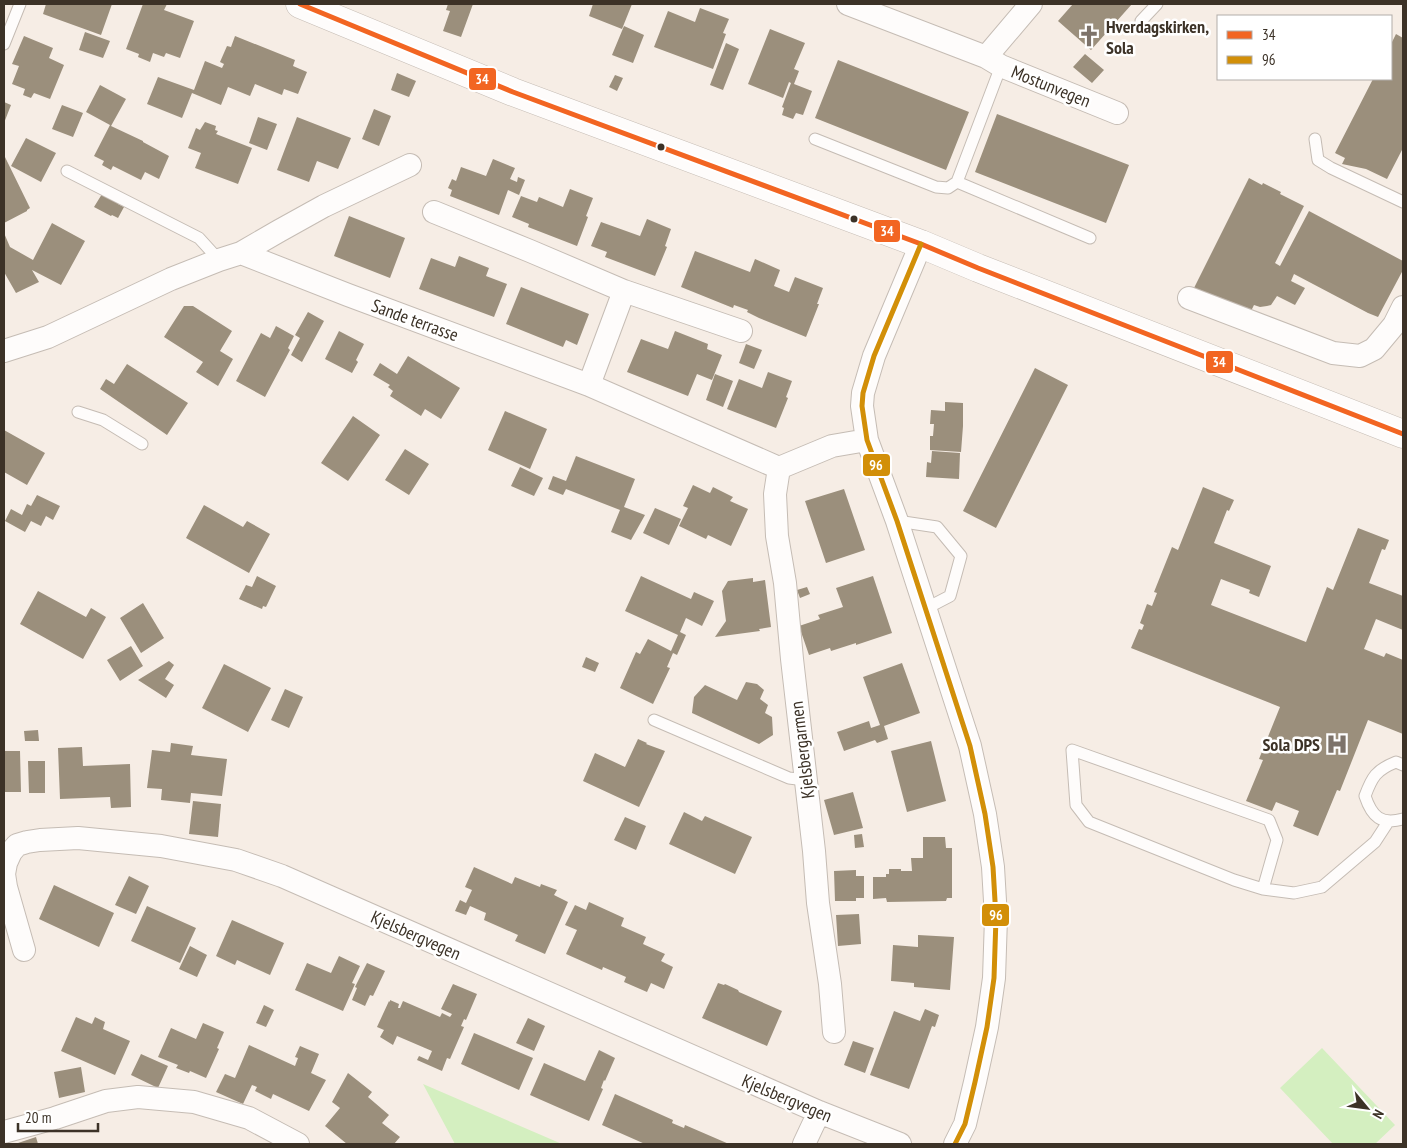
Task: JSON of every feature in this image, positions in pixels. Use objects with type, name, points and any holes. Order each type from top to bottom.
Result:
[{"type":"street","points":[[300,4],[513,92],[921,244],[1403,434]]},
{"type":"street","name":"Mostunvegen","points":[[848,4],[1117,113]]},
{"type":"street","name":"Mostunvegen","points":[[993,62],[1031,4]]},
{"type":"street","points":[[4,352],[48,337],[171,279],[242,253],[324,206],[410,165]]},
{"type":"street","points":[[434,212],[530,250],[624,291],[741,331]]},
{"type":"street","points":[[921,244],[876,349],[863,393],[862,406],[867,440],[897,521],[970,746],[985,814],[994,875],[996,918],[994,978],[987,1027],[964,1124],[955,1144]]},
{"type":"street","name":"Sande terrasse","points":[[242,253],[339,292],[589,385],[778,468]]},
{"type":"street","points":[[589,385],[624,291]]},
{"type":"street","points":[[1189,298],[1333,353],[1360,356],[1374,349],[1394,325],[1403,307]]},
{"type":"street","points":[[778,468],[832,446],[867,440]]},
{"type":"street","name":"Kjelsbergarmen","points":[[778,468],[774,494],[775,512],[785,583],[818,903],[830,984],[834,1032]]},
{"type":"street","name":"Kjelsbergvegen","points":[[24,950],[4,874],[6,863],[17,845],[40,840],[78,838],[161,846],[236,860],[282,876],[819,1112],[900,1144]]},
{"type":"street","points":[[4,1132],[106,1102],[138,1098],[194,1102],[249,1118],[298,1144]]},
{"type":"street","points":[[804,1144],[819,1112]]},
{"type":"lane","points":[[4,44],[20,4]]},
{"type":"lane","points":[[1141,21],[1157,4]]},
{"type":"lane","points":[[815,139],[936,187],[948,188],[957,182],[993,62]]},
{"type":"lane","points":[[1315,139],[1318,160],[1330,168],[1403,202]]},
{"type":"lane","points":[[67,171],[199,238],[219,260]]},
{"type":"lane","points":[[957,182],[1090,238]]},
{"type":"lane","points":[[78,412],[103,420],[142,444]]},
{"type":"lane","points":[[897,521],[938,527],[961,556],[950,596],[925,609]]},
{"type":"lane","points":[[654,720],[790,778],[806,780]]},
{"type":"lane","points":[[1263,889],[1276,840],[1269,820],[1072,750],[1076,805],[1089,822],[1234,880],[1263,889],[1294,893],[1322,887],[1375,842],[1388,822]]},
{"type":"lane","points":[[1403,765],[1396,762],[1384,767],[1371,780],[1365,796],[1369,808],[1377,818],[1388,822],[1403,818]]},
{"type":"green space","points":[[1322,1048],[1395,1125],[1375,1144],[1333,1144],[1280,1088]]},
{"type":"green space","points":[[423,1084],[562,1144],[455,1144]]},
{"type":"building","points":[[46,4],[112,4],[101,35],[43,14]]},
{"type":"building","points":[[143,4],[167,4],[164,10],[194,21],[180,58],[166,53],[164,57],[153,53],[150,62],[138,57],[139,54],[126,49]]},
{"type":"building","points":[[448,4],[473,4],[461,37],[443,31],[450,11],[446,10]]},
{"type":"building","points":[[593,4],[632,4],[622,29],[589,16]]},
{"type":"building","name":"Hverdagskirken, Sola","points":[[1073,4],[1132,4],[1091,50],[1058,21]]},
{"type":"building","points":[[700,8],[729,19],[723,33],[726,34],[713,69],[654,47],[668,11],[695,22]]},
{"type":"building","points":[[624,26],[644,35],[633,63],[612,55]]},
{"type":"building","points":[[770,29],[805,43],[794,69],[799,71],[794,84],[812,91],[803,115],[796,113],[793,119],[782,115],[784,108],[782,107],[791,83],[789,82],[783,98],[748,84]]},
{"type":"building","points":[[85,32],[110,41],[103,58],[79,50]]},
{"type":"building","points":[[1396,34],[1403,38],[1403,148],[1387,179],[1366,169],[1342,164],[1345,158],[1335,153],[1372,80],[1392,80],[1392,42]]},
{"type":"building","points":[[24,36],[53,48],[49,58],[64,65],[50,99],[34,93],[31,98],[23,95],[25,89],[12,84],[19,66],[12,64]]},
{"type":"building","points":[[235,36],[295,60],[293,66],[307,72],[298,94],[284,89],[282,95],[255,84],[250,96],[228,87],[221,105],[192,93],[182,118],[147,104],[158,77],[194,90],[205,61],[222,68],[224,64],[220,62],[227,46],[231,47]]},
{"type":"building","points":[[726,43],[739,49],[723,90],[710,85]]},
{"type":"building","points":[[1085,54],[1104,70],[1092,83],[1073,67]]},
{"type":"building","points":[[838,60],[969,112],[946,170],[815,118]]},
{"type":"building","points":[[397,73],[416,81],[409,97],[391,90]]},
{"type":"building","points":[[615,75],[623,78],[617,91],[609,87]]},
{"type":"building","points":[[100,85],[126,99],[111,126],[169,156],[159,179],[145,172],[141,180],[113,166],[111,170],[102,165],[104,161],[94,156],[110,125],[86,112]]},
{"type":"building","points":[[4,102],[11,105],[4,123]]},
{"type":"building","points":[[62,105],[83,113],[73,137],[52,129]]},
{"type":"building","points":[[374,109],[391,116],[379,146],[362,139]]},
{"type":"building","points":[[997,114],[1129,165],[1106,223],[975,172]]},
{"type":"building","points":[[258,117],[277,124],[267,150],[249,143]]},
{"type":"building","points":[[297,117],[351,138],[338,169],[317,161],[309,182],[277,170]]},
{"type":"building","points":[[205,122],[216,126],[215,130],[218,131],[216,134],[252,148],[238,184],[195,168],[201,153],[188,148],[196,128],[200,130]]},
{"type":"building","points":[[26,138],[56,153],[41,182],[11,166]]},
{"type":"building","points":[[4,155],[30,208],[4,223]]},
{"type":"building","points":[[493,159],[515,168],[510,179],[517,182],[518,177],[525,180],[519,195],[508,190],[499,215],[450,196],[452,190],[448,188],[452,179],[456,181],[461,167],[486,176]]},
{"type":"building","points":[[1249,178],[1281,192],[1280,194],[1304,206],[1275,263],[1280,266],[1309,211],[1403,261],[1403,270],[1378,317],[1294,274],[1291,281],[1305,288],[1295,305],[1277,296],[1271,305],[1260,307],[1254,305],[1249,315],[1194,288]]},
{"type":"building","points":[[570,189],[593,198],[577,246],[528,227],[529,224],[512,217],[521,196],[537,202],[539,197],[563,207]]},
{"type":"building","points":[[102,194],[124,207],[118,218],[94,207]]},
{"type":"building","points":[[349,216],[405,238],[390,278],[334,256]]},
{"type":"building","points":[[647,219],[671,229],[665,246],[667,247],[655,276],[605,257],[607,252],[591,246],[601,222],[640,236]]},
{"type":"building","points":[[52,223],[85,241],[61,285],[32,270],[39,282],[16,293],[4,272],[4,233],[10,247],[33,260]]},
{"type":"building","points":[[695,251],[750,272],[755,259],[780,270],[774,286],[789,292],[795,277],[823,288],[806,337],[759,318],[747,312],[748,310],[734,305],[733,308],[681,287]]},
{"type":"building","points":[[459,256],[489,268],[486,276],[507,284],[494,317],[419,289],[431,258],[455,267]]},
{"type":"building","points":[[521,287],[589,314],[577,345],[566,340],[563,347],[506,324]]},
{"type":"building","points":[[184,306],[193,306],[232,331],[220,351],[233,359],[218,386],[196,372],[203,362],[164,337]]},
{"type":"building","points":[[308,312],[324,321],[302,362],[291,355],[300,338],[295,335]]},
{"type":"building","points":[[276,326],[294,336],[288,348],[290,350],[265,397],[236,381],[261,333],[270,338]]},
{"type":"building","points":[[339,331],[364,344],[352,373],[325,359]]},
{"type":"building","points":[[675,331],[708,344],[707,349],[722,355],[712,380],[697,374],[688,396],[627,372],[641,339],[668,349]]},
{"type":"building","points":[[746,344],[762,350],[754,369],[739,363]]},
{"type":"building","points":[[408,356],[460,388],[441,419],[425,409],[421,416],[390,396],[393,391],[388,387],[390,385],[373,375],[380,363],[397,374]]},
{"type":"building","points":[[127,364],[188,403],[167,435],[100,389],[106,379],[114,384]]},
{"type":"building","points":[[1035,368],[1068,385],[996,528],[963,511]]},
{"type":"building","points":[[768,372],[792,381],[786,397],[788,398],[776,428],[727,409],[739,379],[762,388]]},
{"type":"building","points":[[715,374],[733,381],[723,407],[706,400]]},
{"type":"building","points":[[945,402],[963,403],[961,452],[930,450],[930,436],[933,436],[934,424],[930,424],[931,410],[945,411]]},
{"type":"building","points":[[505,411],[547,429],[530,469],[488,450]]},
{"type":"building","points":[[353,416],[380,435],[348,481],[321,463]]},
{"type":"building","points":[[4,430],[45,453],[27,485],[4,472]]},
{"type":"building","points":[[405,449],[429,464],[409,495],[385,480]]},
{"type":"building","points":[[932,451],[960,453],[959,479],[926,477],[927,462],[931,463]]},
{"type":"building","points":[[576,456],[635,479],[624,507],[645,515],[631,540],[611,532],[620,510],[566,489],[563,495],[548,489],[553,476],[566,481]]},
{"type":"building","points":[[520,467],[543,478],[534,496],[511,486]]},
{"type":"building","points":[[693,485],[710,493],[713,487],[733,497],[730,501],[748,509],[731,546],[708,535],[706,539],[679,526],[688,508],[683,506]]},
{"type":"building","points":[[1203,487],[1234,500],[1229,511],[1227,510],[1214,543],[1271,566],[1259,597],[1249,593],[1250,590],[1221,579],[1211,605],[1306,642],[1327,587],[1333,590],[1358,528],[1389,540],[1385,550],[1382,549],[1369,583],[1403,596],[1403,630],[1376,619],[1364,649],[1384,657],[1386,653],[1403,660],[1403,734],[1368,720],[1340,791],[1337,790],[1318,836],[1293,826],[1299,811],[1276,802],[1272,811],[1246,801],[1263,760],[1259,759],[1280,707],[1131,648],[1139,629],[1142,630],[1144,625],[1140,623],[1147,604],[1152,606],[1157,593],[1154,592],[1172,547],[1178,550]]},
{"type":"building","points":[[844,489],[865,550],[826,563],[805,501]]},
{"type":"building","points":[[37,495],[60,506],[53,520],[46,516],[41,526],[31,521],[25,532],[5,521],[11,509],[22,515],[27,504],[31,506]]},
{"type":"building","points":[[204,505],[243,527],[247,521],[270,534],[249,573],[186,538]]},
{"type":"building","points":[[655,508],[681,519],[669,545],[643,533]]},
{"type":"building","points":[[257,576],[276,586],[266,607],[263,606],[262,609],[239,599],[246,585],[252,587]]},
{"type":"building","points":[[641,576],[691,599],[694,592],[714,601],[702,626],[686,618],[680,632],[686,635],[677,655],[673,653],[667,667],[670,668],[653,704],[620,688],[636,652],[640,654],[648,639],[671,651],[678,635],[625,611]]},
{"type":"building","points":[[873,576],[892,633],[856,645],[856,643],[831,651],[830,648],[809,655],[799,626],[820,619],[818,615],[843,607],[836,588]]},
{"type":"building","points":[[753,578],[753,582],[765,580],[771,627],[759,629],[760,631],[715,637],[726,621],[722,591],[728,581]]},
{"type":"building","points":[[807,587],[810,594],[800,598],[797,590]]},
{"type":"building","points":[[38,591],[86,617],[91,608],[106,617],[83,659],[20,624]]},
{"type":"building","points":[[143,603],[164,638],[141,653],[120,618]]},
{"type":"building","points":[[131,646],[143,666],[120,681],[107,660]]},
{"type":"building","points":[[586,657],[599,663],[595,672],[582,667]]},
{"type":"building","points":[[169,661],[174,665],[165,679],[174,685],[166,698],[138,680]]},
{"type":"building","points":[[902,663],[920,713],[884,726],[888,739],[877,743],[875,740],[844,751],[837,732],[869,721],[871,728],[880,725],[863,677]]},
{"type":"building","points":[[224,664],[271,688],[248,732],[202,708]]},
{"type":"building","points":[[746,682],[757,684],[764,690],[760,699],[768,705],[765,713],[772,717],[773,735],[759,744],[692,713],[694,697],[705,685],[737,700]]},
{"type":"building","points":[[285,689],[303,697],[289,728],[271,720]]},
{"type":"building","points":[[38,730],[39,741],[25,741],[24,731]]},
{"type":"building","points":[[638,739],[665,751],[639,807],[583,781],[595,753],[625,767]]},
{"type":"building","points":[[931,741],[946,801],[907,812],[891,751]]},
{"type":"building","points":[[171,743],[193,746],[191,755],[227,759],[222,796],[191,793],[190,803],[161,800],[162,789],[147,788],[152,750],[170,752]]},
{"type":"building","points":[[82,747],[83,766],[130,764],[131,807],[111,808],[110,797],[60,799],[58,748]]},
{"type":"building","points":[[4,751],[20,751],[21,792],[4,792]]},
{"type":"building","points":[[28,761],[45,761],[45,793],[29,793]]},
{"type":"building","points":[[853,792],[863,828],[834,835],[824,800]]},
{"type":"building","points":[[193,801],[221,804],[218,837],[189,834]]},
{"type":"building","points":[[684,812],[702,821],[705,816],[752,837],[735,874],[669,844]]},
{"type":"building","points":[[625,817],[646,826],[636,850],[614,840]]},
{"type":"building","points":[[862,834],[864,847],[855,848],[854,835]]},
{"type":"building","points":[[923,837],[945,837],[946,848],[952,848],[952,898],[947,898],[946,901],[887,902],[886,898],[873,899],[873,877],[886,877],[886,874],[889,874],[889,869],[912,871],[911,858],[923,858]]},
{"type":"building","points":[[474,867],[512,884],[515,877],[540,887],[541,884],[557,890],[554,895],[568,902],[545,954],[515,941],[518,935],[484,920],[486,913],[470,906],[466,915],[455,911],[460,900],[466,903],[472,890],[465,887]]},
{"type":"building","points":[[856,870],[856,876],[864,876],[864,898],[856,898],[856,901],[835,901],[834,871]]},
{"type":"building","points":[[129,876],[149,886],[136,914],[115,905]]},
{"type":"building","points":[[54,885],[114,913],[99,947],[39,919]]},
{"type":"building","points":[[589,902],[624,918],[621,926],[646,937],[643,944],[665,954],[661,961],[673,967],[664,989],[651,983],[647,992],[624,982],[626,977],[603,967],[602,970],[566,954],[577,930],[565,925],[575,905],[586,910]]},
{"type":"building","points":[[147,906],[196,928],[180,963],[131,941]]},
{"type":"building","points":[[859,914],[861,944],[838,946],[836,915]]},
{"type":"building","points":[[232,920],[284,943],[270,975],[237,960],[235,965],[216,956]]},
{"type":"building","points":[[918,935],[954,937],[950,990],[914,987],[914,983],[891,981],[893,945],[918,947]]},
{"type":"building","points":[[190,946],[207,955],[197,977],[179,969]]},
{"type":"building","points":[[339,956],[360,966],[352,983],[355,984],[343,1011],[295,990],[307,963],[331,973]]},
{"type":"building","points":[[367,963],[385,971],[373,996],[370,995],[365,1006],[352,1000],[357,988],[355,987]]},
{"type":"building","points":[[718,983],[725,984],[782,1011],[767,1046],[702,1018]]},
{"type":"building","points":[[453,984],[477,994],[466,1020],[464,1019],[461,1026],[464,1027],[450,1059],[447,1058],[442,1071],[417,1060],[419,1056],[428,1060],[432,1051],[397,1036],[393,1045],[380,1037],[384,1030],[377,1027],[390,1000],[399,1004],[398,1008],[400,1008],[403,1001],[440,1017],[442,1013],[450,1017],[452,1014],[441,1009]]},
{"type":"building","points":[[264,1005],[274,1010],[266,1027],[256,1023]]},
{"type":"building","points":[[925,1009],[939,1015],[935,1027],[932,1026],[909,1089],[870,1075],[894,1011],[920,1021]]},
{"type":"building","points":[[76,1017],[92,1024],[95,1017],[105,1022],[103,1029],[130,1041],[115,1075],[61,1051]]},
{"type":"building","points":[[528,1018],[545,1026],[534,1051],[516,1043]]},
{"type":"building","points":[[203,1023],[224,1032],[217,1048],[219,1049],[206,1078],[190,1071],[189,1073],[176,1068],[178,1065],[158,1057],[171,1028],[196,1039]]},
{"type":"building","points":[[474,1033],[533,1058],[519,1090],[461,1064]]},
{"type":"building","points":[[853,1041],[874,1048],[865,1073],[844,1065]]},
{"type":"building","points":[[249,1045],[295,1066],[298,1058],[295,1057],[300,1046],[319,1054],[311,1073],[326,1080],[309,1111],[273,1094],[271,1099],[255,1091],[257,1087],[252,1085],[243,1104],[216,1092],[225,1074],[235,1078]]},
{"type":"building","points":[[599,1050],[615,1058],[604,1080],[601,1088],[603,1089],[589,1121],[530,1095],[544,1063],[585,1081]]},
{"type":"building","points":[[141,1054],[168,1066],[158,1088],[131,1075]]},
{"type":"building","points":[[81,1067],[85,1092],[59,1098],[54,1072]]},
{"type":"building","points":[[348,1073],[372,1092],[368,1097],[389,1115],[382,1123],[400,1137],[394,1144],[347,1144],[325,1126],[340,1108],[332,1102]]},
{"type":"building","points":[[615,1094],[673,1120],[672,1123],[684,1128],[685,1125],[729,1144],[645,1144],[602,1125]]},
{"type":"building","points":[[36,1137],[38,1144],[15,1144]]},
{"type":"transit line","name":"34","points":[[300,4],[513,92],[921,244],[1403,434]]},
{"type":"transit line","name":"96","points":[[921,244],[874,356],[863,393],[862,406],[867,440],[897,521],[970,746],[985,814],[993,867],[996,918],[994,978],[987,1027],[975,1082],[965,1124],[955,1144]]},
{"type":"place","name":"Hverdagskirken, Sola","points":[[1089,36]]},
{"type":"place","name":"Sola DPS","points":[[1337,744]]}]
